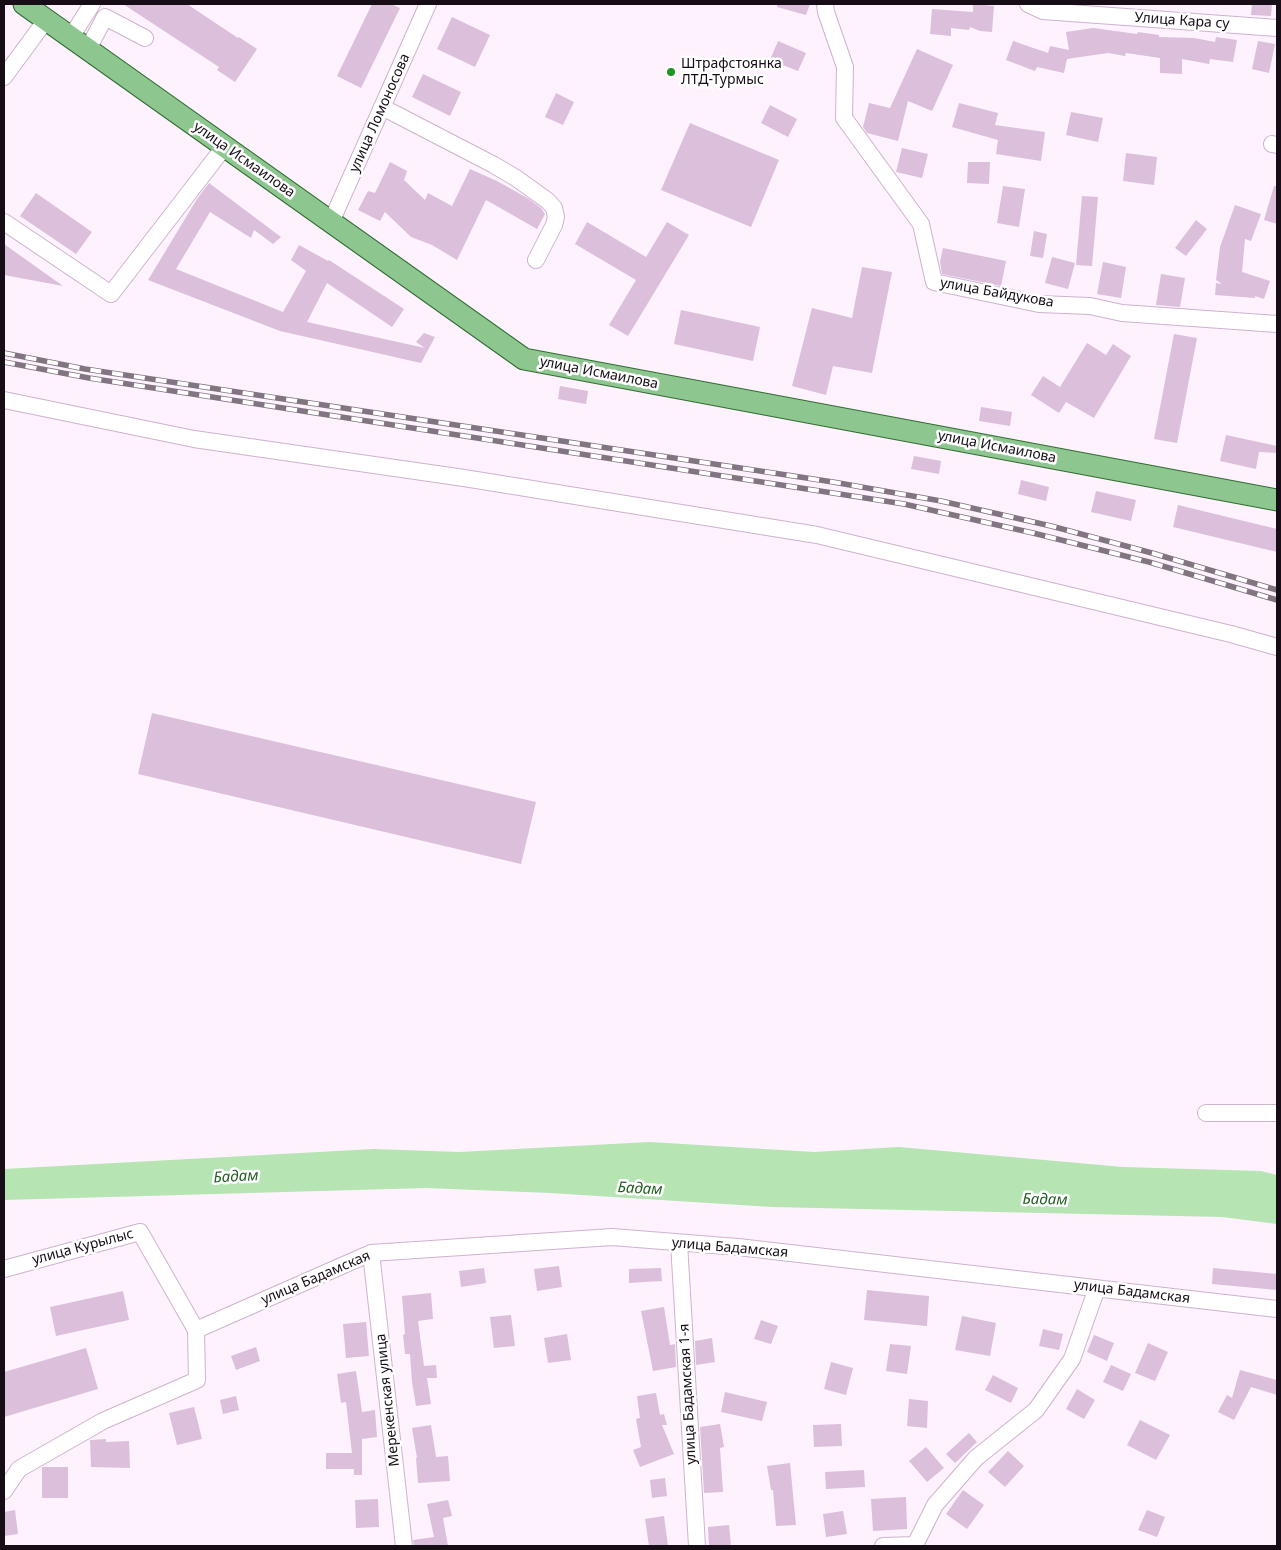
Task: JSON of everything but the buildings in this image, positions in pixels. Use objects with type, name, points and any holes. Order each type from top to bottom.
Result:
[{"type":"main road","name":"улица Исмаилова","points":[[24,4],[524,359],[1277,500]]},
{"type":"street","points":[[71,37],[92,4]]},
{"type":"street","name":"улица Ломоносова","points":[[331,222],[428,4]]},
{"type":"street","name":"улица Байдукова","points":[[825,4],[845,67],[844,118],[921,224],[934,282],[1039,304],[1090,306],[1122,313],[1277,324]]},
{"type":"street","name":"Улица Кара су","points":[[1028,4],[1043,11],[1277,28]]},
{"type":"street","points":[[88,49],[105,17],[144,38]]},
{"type":"street","points":[[4,77],[46,20]]},
{"type":"street","points":[[382,107],[494,165],[548,201],[554,208],[556,217],[554,226],[536,260]]},
{"type":"street","points":[[4,222],[111,294],[225,146]]},
{"type":"street","points":[[4,400],[194,439],[464,478],[817,536],[1222,631],[1277,647]]},
{"type":"street","points":[[1206,1113],[1277,1113]]},
{"type":"street","name":"улица Курылыс","points":[[4,1269],[140,1232],[196,1330]]},
{"type":"street","name":"улица Бадамская","points":[[196,1330],[372,1253],[612,1237],[738,1247],[1277,1309]]},
{"type":"street","name":"улица Бадамская 1-я","points":[[679,1243],[697,1546]]},
{"type":"street","name":"Мерекенская улица","points":[[372,1253],[404,1546]]},
{"type":"street","points":[[892,1546],[916,1545],[935,1504],[976,1458],[1036,1410],[1072,1359],[1097,1288]]},
{"type":"street","points":[[4,1491],[19,1469],[103,1421],[197,1380],[196,1330]]},
{"type":"water","name":"Бадам","points":[[650,1142],[814,1152],[899,1147],[1123,1167],[1261,1171],[1277,1175],[1277,1224],[1222,1217],[772,1207],[550,1193],[426,1188],[4,1200],[4,1169],[374,1149],[459,1152]]},
{"type":"railway","points":[[4,353],[85,369],[833,482],[941,501],[1051,526],[1152,553],[1277,590]]},
{"type":"railway","points":[[4,362],[89,378],[904,504],[1149,562],[1277,600]]},
{"type":"place","name":"Штрафстоянка ЛТД-Турмыс","points":[[671,72]]}]
